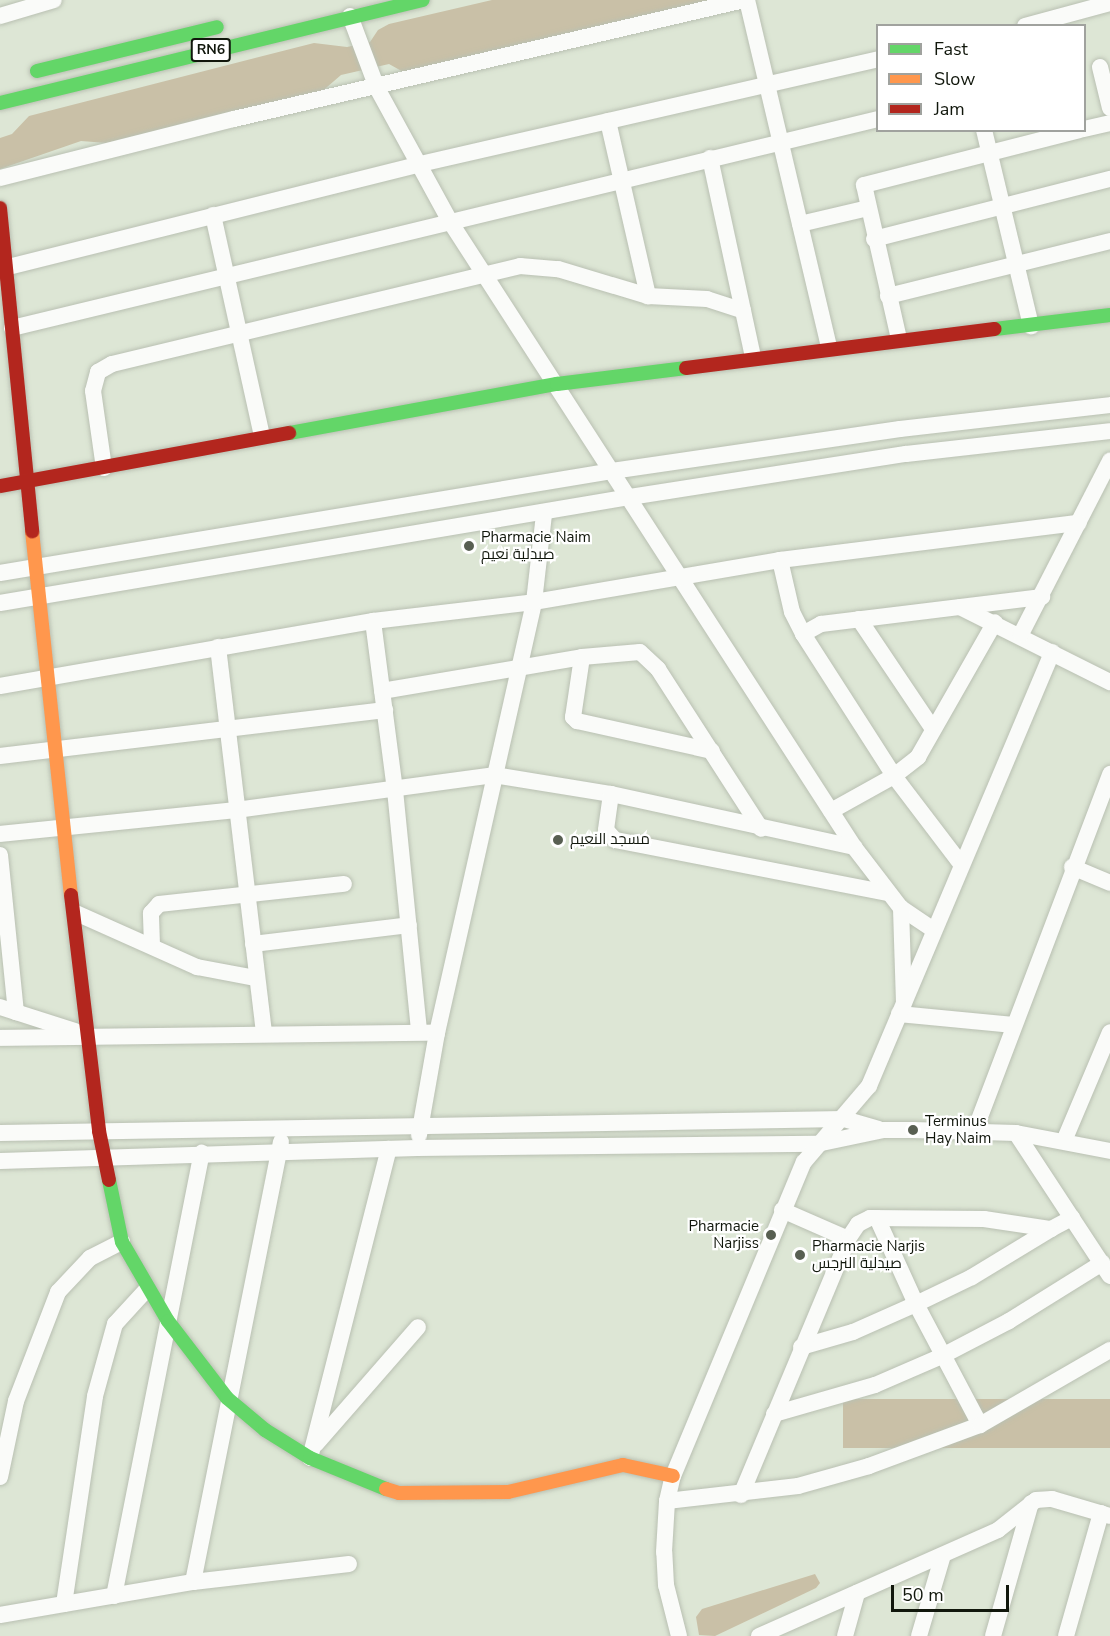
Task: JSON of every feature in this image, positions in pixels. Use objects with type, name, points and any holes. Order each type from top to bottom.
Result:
[{"type":"main road","name":"RN6","points":[[0,103],[423,0]]},
{"type":"main road","name":"RN6","points":[[19,77],[231,24]]},
{"type":"main road","points":[[0,208],[3,267],[12,328],[54,747],[76,912],[87,1035],[103,1157],[122,1242],[147,1289],[168,1321],[227,1398],[265,1430],[312,1452],[357,1480],[399,1493],[508,1492],[623,1465],[674,1476]]},
{"type":"main road","points":[[0,486],[104,468],[262,436],[557,384],[829,347],[1031,326],[1110,315]]},
{"type":"street","points":[[0,16],[22,4],[54,0]]},
{"type":"street","points":[[0,178],[211,124],[377,88],[745,0],[829,347]]},
{"type":"street","points":[[1032,24],[1110,3]]},
{"type":"street","points":[[350,16],[377,88],[416,165],[451,223],[854,847],[900,908],[932,929]]},
{"type":"street","points":[[3,267],[416,165],[766,82],[876,59]]},
{"type":"street","points":[[1098,67],[1110,108]]},
{"type":"street","points":[[12,328],[876,119]]},
{"type":"street","points":[[608,121],[648,296]]},
{"type":"street","points":[[1086,129],[1110,123]]},
{"type":"street","points":[[984,132],[1031,326]]},
{"type":"street","points":[[899,339],[874,239],[864,187],[869,182],[1071,132]]},
{"type":"street","points":[[710,158],[753,357]]},
{"type":"street","points":[[874,239],[1110,179]]},
{"type":"street","points":[[800,224],[868,208]]},
{"type":"street","points":[[213,215],[262,436]]},
{"type":"street","points":[[888,296],[1110,241]]},
{"type":"street","points":[[104,468],[93,391],[98,372],[112,364],[534,265],[648,296],[707,299],[743,311]]},
{"type":"street","points":[[0,573],[612,471],[900,429],[1110,405]]},
{"type":"street","points":[[0,603],[544,514],[630,497],[906,454],[1110,431]]},
{"type":"street","points":[[1021,634],[1079,523],[1104,483],[1110,461]]},
{"type":"street","points":[[417,1148],[437,1032],[534,602],[544,514]]},
{"type":"street","points":[[0,686],[373,621],[534,602],[780,560],[1079,523]]},
{"type":"street","points":[[780,560],[792,612],[803,634],[894,776],[961,864]]},
{"type":"street","points":[[803,634],[821,624],[1042,597]]},
{"type":"street","points":[[959,607],[1021,634],[1110,682]]},
{"type":"street","points":[[859,619],[933,729]]},
{"type":"street","points":[[373,621],[395,790],[419,1032]]},
{"type":"street","points":[[831,811],[894,776],[918,757],[994,622]]},
{"type":"street","points":[[218,647],[264,1034]]},
{"type":"street","points":[[382,691],[582,657],[630,652],[647,655],[761,828]]},
{"type":"street","points":[[679,1636],[666,1585],[667,1501],[674,1476],[782,1210],[804,1162],[817,1144],[844,1119],[869,1086],[921,967],[932,929],[1052,652]]},
{"type":"street","points":[[582,657],[575,720],[712,751]]},
{"type":"street","points":[[0,756],[54,747],[385,710]]},
{"type":"street","points":[[975,1130],[1072,867],[1110,774]]},
{"type":"street","points":[[0,834],[236,810],[494,775],[610,794],[854,847]]},
{"type":"street","points":[[610,794],[606,830],[615,840],[887,893]]},
{"type":"street","points":[[0,855],[8,1009],[87,1035]]},
{"type":"street","points":[[1072,867],[1110,883]]},
{"type":"street","points":[[152,945],[151,913],[159,904],[344,884]]},
{"type":"street","points":[[900,908],[902,1008]]},
{"type":"street","points":[[76,912],[205,969],[256,978]]},
{"type":"street","points":[[253,944],[409,925]]},
{"type":"street","points":[[902,1008],[1013,1025]]},
{"type":"street","points":[[0,1038],[87,1035],[437,1032]]},
{"type":"street","points":[[1064,1141],[1110,1032]]},
{"type":"street","points":[[2,1138],[99,1131],[844,1119],[883,1130]]},
{"type":"street","points":[[193,1582],[227,1398],[283,1127]]},
{"type":"street","points":[[0,1161],[279,1150],[817,1144],[883,1130],[975,1130],[1064,1141],[1110,1151]]},
{"type":"street","points":[[774,1414],[875,1385],[942,1356],[1106,1270],[1016,1134]]},
{"type":"street","points":[[312,1452],[389,1149]]},
{"type":"street","points":[[114,1596],[202,1153]]},
{"type":"street","points":[[782,1210],[848,1239]]},
{"type":"street","points":[[741,1494],[801,1347],[848,1239],[858,1224],[877,1218],[984,1219],[1051,1229]]},
{"type":"street","points":[[877,1218],[916,1304],[980,1425]]},
{"type":"street","points":[[801,1347],[853,1332],[916,1304],[972,1277],[1072,1218]]},
{"type":"street","points":[[0,1477],[16,1401],[57,1292],[90,1258],[122,1242]]},
{"type":"street","points":[[64,1604],[95,1396],[115,1324],[147,1289]]},
{"type":"street","points":[[312,1452],[418,1327]]},
{"type":"street","points":[[667,1501],[798,1486],[869,1466],[980,1425],[1110,1350]]},
{"type":"street","points":[[767,1634],[998,1530],[1031,1503],[1052,1499],[1106,1515],[1066,1636]]},
{"type":"street","points":[[993,1636],[1031,1503]]},
{"type":"street","points":[[919,1636],[943,1555]]},
{"type":"street","points":[[0,1615],[193,1582],[349,1564]]},
{"type":"street","points":[[844,1636],[857,1593]]},
{"type":"shaded area","points":[[492,0],[724,0],[407,74],[389,64],[341,75],[319,94],[107,143],[81,141],[0,169],[0,138],[12,134],[29,116],[314,43],[347,47],[370,42],[378,30],[389,24]]},
{"type":"shaded area","points":[[843,1399],[1110,1399],[1110,1448],[843,1448]]},
{"type":"shaded area","points":[[815,1574],[820,1583],[816,1588],[715,1636],[699,1635],[696,1617],[702,1609]]},
{"type":"traffic: fast","points":[[0,103],[423,0]]},
{"type":"traffic: fast","points":[[37,71],[217,27]]},
{"type":"traffic: fast","points":[[995,329],[1110,315]]},
{"type":"traffic: fast","points":[[289,433],[557,384],[686,368]]},
{"type":"traffic: fast","points":[[109,1180],[122,1242],[168,1321],[227,1398],[265,1430],[310,1458],[386,1489]]},
{"type":"traffic: slow","points":[[32,531],[71,895]]},
{"type":"traffic: slow","points":[[386,1489],[399,1493],[508,1492],[623,1465],[673,1476]]},
{"type":"traffic: jam","points":[[0,208],[32,531]]},
{"type":"traffic: jam","points":[[686,368],[995,329]]},
{"type":"traffic: jam","points":[[0,486],[289,433]]},
{"type":"traffic: jam","points":[[71,895],[99,1131],[109,1180]]},
{"type":"place","name":"Pharmacie Naim صيدلية نعيم","points":[[469,546]]},
{"type":"place","name":"مسجد النعيم","points":[[558,840]]},
{"type":"place","name":"Terminus Hay Naim","points":[[913,1130]]},
{"type":"place","name":"Pharmacie Narjiss","points":[[771,1235]]},
{"type":"place","name":"Pharmacie Narjis صيدلية النرجس","points":[[800,1255]]}]
